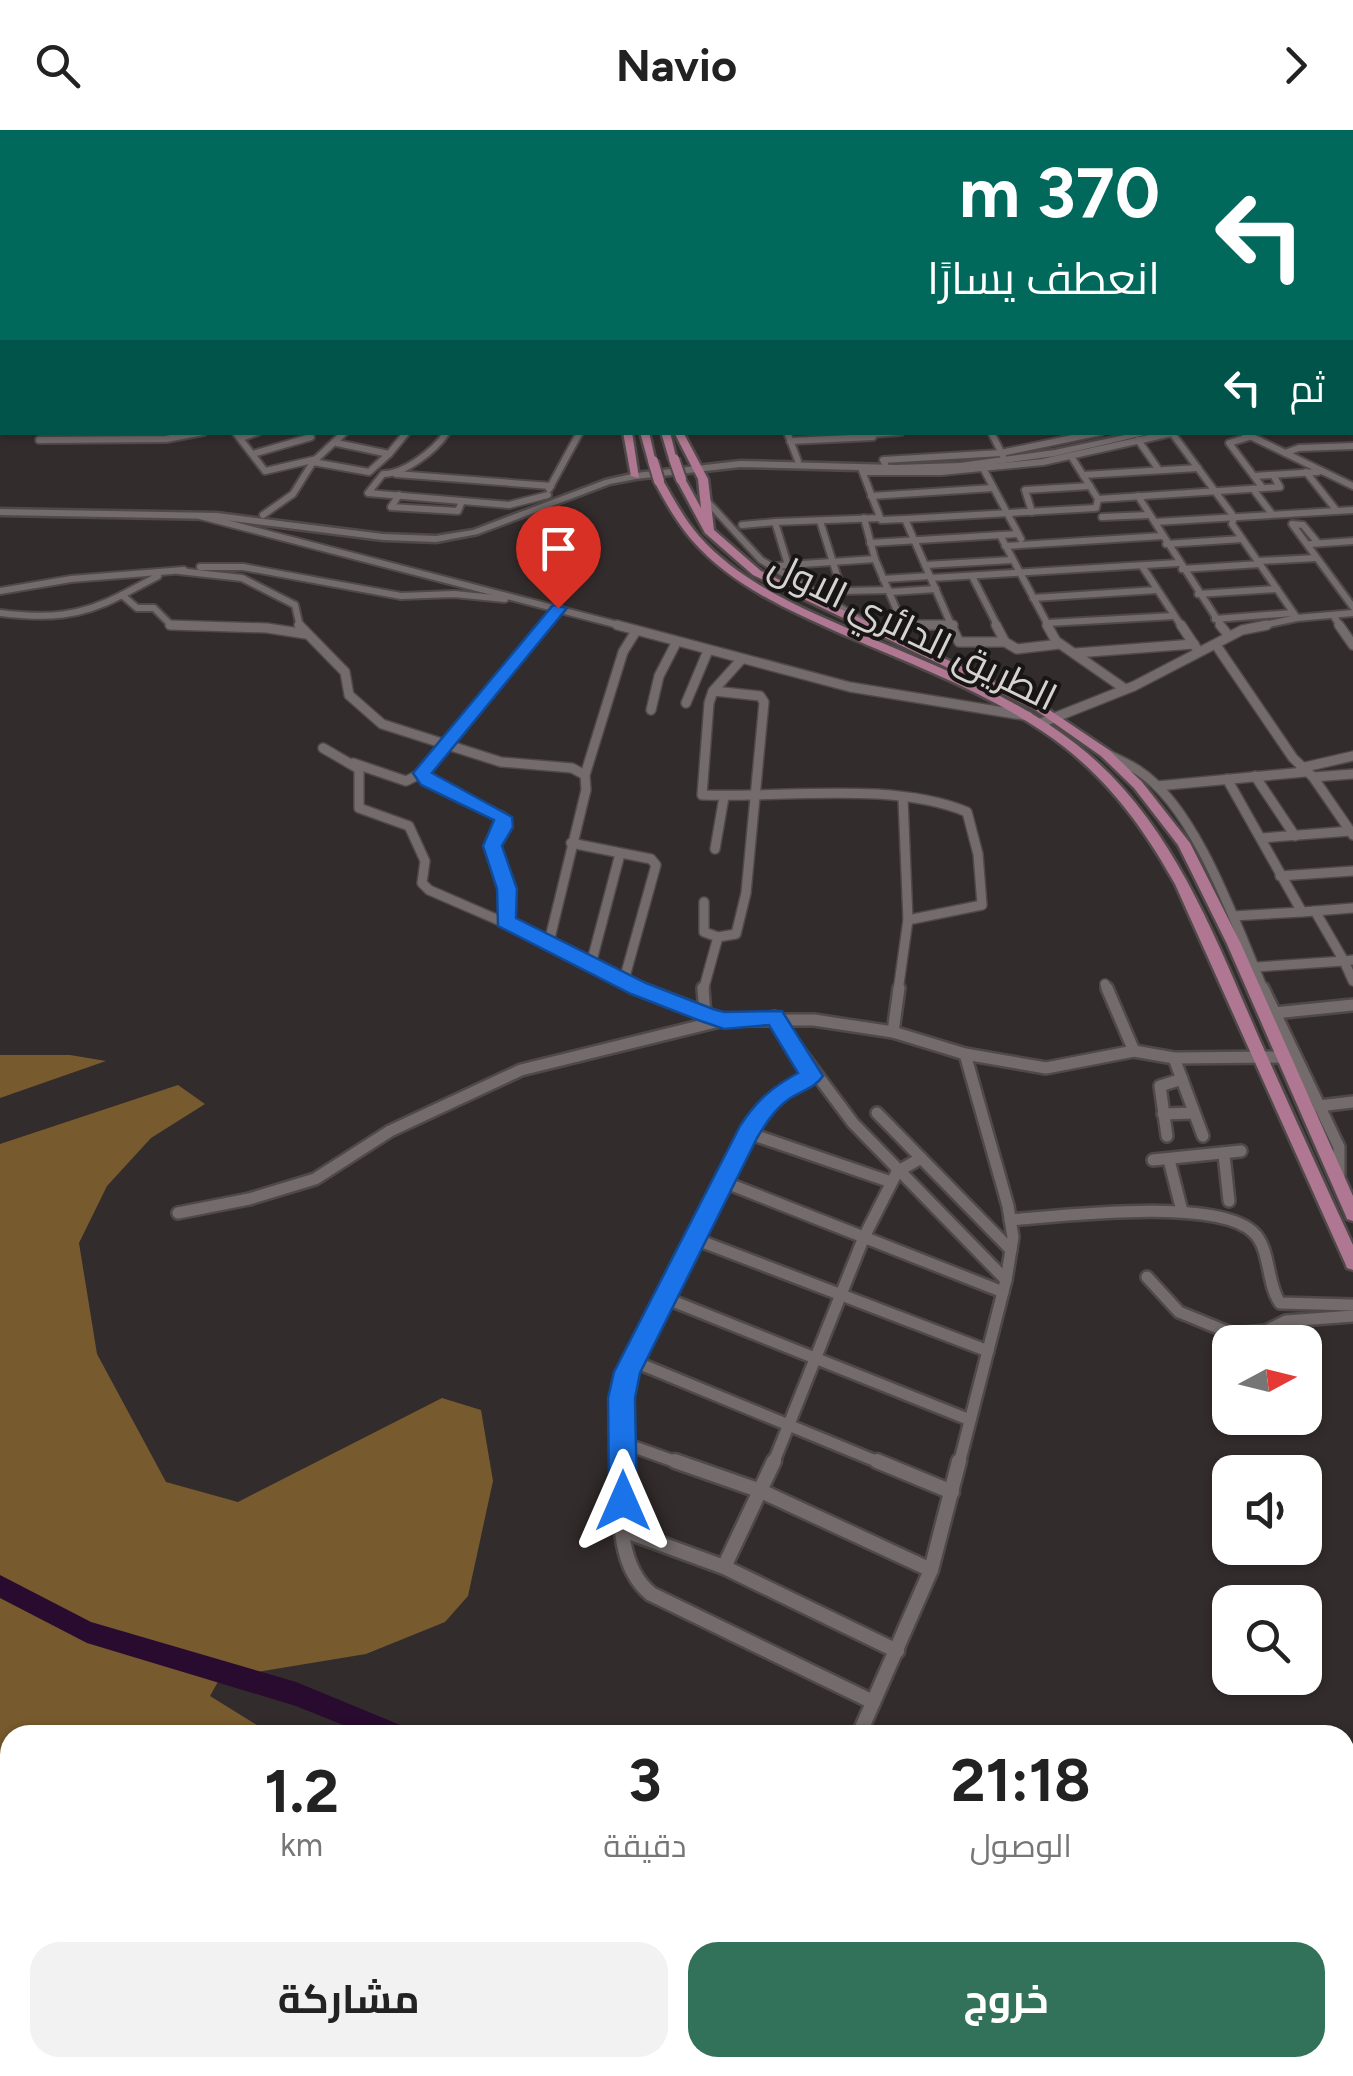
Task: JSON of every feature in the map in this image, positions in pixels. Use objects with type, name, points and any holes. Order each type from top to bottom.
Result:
[{"type":"main road","points":[[628,435],[635,472]]},
{"type":"main road","name":"الطريق الدائري الاول","points":[[645,435],[659,481],[682,526],[712,558],[792,607],[1042,718],[1098,768],[1138,812],[1163,848],[1189,900],[1353,1263]]},
{"type":"main road","name":"الطريق الدائري الاول","points":[[666,435],[681,479],[709,531],[757,572],[883,634],[1104,753],[1158,807],[1184,843],[1212,899],[1353,1214]]},
{"type":"main road","points":[[679,435],[704,479],[709,531]]},
{"type":"main road","points":[[0,510],[262,515],[381,531],[442,533],[635,472],[694,465],[798,461],[866,468],[884,462],[1002,455],[1110,435]]},
{"type":"main road","points":[[694,465],[866,468],[990,463],[1137,435]]},
{"type":"main road","points":[[72,509],[200,516],[436,538],[475,532],[551,498]]},
{"type":"main road","points":[[1138,812],[1158,807]]},
{"type":"main road","points":[[1189,900],[1212,899]]},
{"type":"main road","points":[[1308,1165],[1330,1163]]},
{"type":"street","points":[[238,435],[265,472],[315,461],[369,472],[404,435]]},
{"type":"street","points":[[253,454],[309,435],[326,450]]},
{"type":"street","points":[[262,515],[293,494],[315,461],[343,435]]},
{"type":"street","points":[[396,474],[405,463],[430,454],[445,435]]},
{"type":"street","points":[[551,486],[383,474],[368,492],[496,504],[551,498],[551,486],[578,435]]},
{"type":"street","points":[[798,461],[788,437],[872,435],[884,462]]},
{"type":"street","points":[[992,435],[1002,455],[1089,435]]},
{"type":"street","points":[[1045,435],[1051,444]]},
{"type":"street","points":[[880,518],[866,468],[984,470],[1071,456],[1159,435]]},
{"type":"street","points":[[1174,435],[1234,518]]},
{"type":"street","points":[[1272,514],[1254,476],[1229,443],[1246,435],[1350,482]]},
{"type":"street","points":[[38,440],[70,436],[172,436]]},
{"type":"street","points":[[1138,440],[1159,470]]},
{"type":"street","points":[[337,443],[389,454]]},
{"type":"street","points":[[1285,453],[1298,448],[1353,446]]},
{"type":"street","points":[[1071,456],[1114,538]]},
{"type":"street","points":[[1083,475],[1198,468]]},
{"type":"street","points":[[984,470],[1024,544]]},
{"type":"street","points":[[1306,472],[1337,511]]},
{"type":"street","points":[[1254,476],[1322,472]]},
{"type":"street","points":[[742,525],[1032,512],[1138,496],[1281,486],[1273,474]]},
{"type":"street","points":[[496,504],[508,482]]},
{"type":"street","points":[[1032,512],[1025,490],[1090,486]]},
{"type":"street","points":[[871,496],[993,488]]},
{"type":"street","points":[[400,495],[391,506],[448,513],[458,511],[462,500]]},
{"type":"street","points":[[1138,496],[1198,594],[1229,636]]},
{"type":"street","points":[[706,500],[747,550],[863,617],[883,634]]},
{"type":"street","points":[[1102,517],[1234,518],[1353,510]]},
{"type":"street","points":[[200,516],[381,558],[740,662],[883,698],[1042,718],[1125,689],[1229,636],[1295,615]]},
{"type":"street","points":[[864,518],[875,559],[904,626],[953,625]]},
{"type":"street","points":[[1234,518],[1230,521],[1295,615]]},
{"type":"street","points":[[905,519],[912,541],[964,644],[1005,642],[1017,649],[1060,644]]},
{"type":"street","points":[[820,520],[842,591],[936,589]]},
{"type":"street","points":[[775,522],[788,565]]},
{"type":"street","points":[[1215,620],[1333,615],[1353,610],[1292,524],[1303,524],[1318,543]]},
{"type":"street","points":[[870,543],[1018,534]]},
{"type":"street","points":[[1000,536],[1060,644],[1125,689]]},
{"type":"street","points":[[1005,546],[1114,538],[1242,540]]},
{"type":"street","points":[[1306,544],[1353,541]]},
{"type":"street","points":[[883,578],[1316,558]]},
{"type":"street","points":[[770,566],[875,559]]},
{"type":"street","points":[[925,565],[1012,560]]},
{"type":"street","points":[[0,591],[91,577],[230,566],[402,596],[454,594],[526,600]]},
{"type":"street","points":[[1142,566],[1200,654]]},
{"type":"street","points":[[179,571],[242,578],[265,587],[296,608],[295,615],[306,634],[324,647],[349,680],[350,694],[382,724],[501,762],[572,768],[586,775]]},
{"type":"street","points":[[0,613],[66,620],[86,615],[163,574]]},
{"type":"street","points":[[972,576],[1005,642]]},
{"type":"street","points":[[1198,594],[1277,588]]},
{"type":"street","points":[[1033,598],[1158,590]]},
{"type":"street","points":[[122,595],[138,608],[154,608],[159,618],[172,626],[268,628],[306,634]]},
{"type":"street","points":[[323,748],[350,762],[406,780],[422,773],[558,608]]},
{"type":"street","points":[[1333,615],[1353,645]]},
{"type":"street","points":[[1047,623],[1174,616]]},
{"type":"street","points":[[549,942],[586,790],[586,775],[623,652],[636,631]]},
{"type":"street","points":[[652,710],[659,676],[676,643]]},
{"type":"street","points":[[1076,653],[1194,644]]},
{"type":"street","points":[[1216,645],[1352,833]]},
{"type":"street","points":[[686,703],[694,677],[708,653]]},
{"type":"street","points":[[740,662],[713,691],[700,792],[724,797],[869,796],[955,804],[968,812],[978,854],[982,905],[908,920]]},
{"type":"street","points":[[704,902],[704,932],[718,937],[738,932],[746,893],[764,698],[713,691]]},
{"type":"street","points":[[1104,753],[1140,771],[1157,786],[1188,828],[1233,916],[1339,1147],[1338,1183]]},
{"type":"street","points":[[1306,773],[1353,756]]},
{"type":"street","points":[[350,762],[361,774],[359,808],[409,826],[426,861],[423,886],[505,921],[624,980],[724,1020]]},
{"type":"street","points":[[422,773],[428,781],[503,817],[504,827],[493,846],[507,889],[505,921]]},
{"type":"street","points":[[1157,786],[1256,776],[1353,774]]},
{"type":"street","points":[[1256,776],[1295,836]]},
{"type":"street","points":[[1227,779],[1302,912]]},
{"type":"street","points":[[715,848],[724,797]]},
{"type":"street","points":[[893,1032],[908,920],[903,799]]},
{"type":"street","points":[[1260,838],[1352,833]]},
{"type":"street","points":[[571,842],[651,859],[656,865],[624,980]]},
{"type":"street","points":[[592,964],[620,854]]},
{"type":"street","points":[[1280,876],[1353,871]]},
{"type":"street","points":[[1233,916],[1353,908]]},
{"type":"street","points":[[1315,911],[1349,960],[1353,981]]},
{"type":"street","points":[[705,1015],[703,983],[718,937]]},
{"type":"street","points":[[1256,967],[1349,960]]},
{"type":"street","points":[[1105,984],[1134,1051]]},
{"type":"street","points":[[1274,1012],[1353,1005]]},
{"type":"street","points":[[178,1213],[249,1199],[315,1179],[390,1132],[521,1070],[724,1020],[774,1016],[893,1032],[964,1054],[1046,1068],[1134,1051],[1174,1058],[1285,1056]]},
{"type":"street","points":[[774,1016],[812,1076],[894,1177],[1005,1286]]},
{"type":"street","points":[[863,1725],[931,1570],[1011,1250],[1010,1220],[964,1054]]},
{"type":"street","points":[[1174,1058],[1203,1136]]},
{"type":"street","points":[[812,1076],[780,1094],[762,1110],[748,1132],[633,1361],[622,1398],[623,1530],[630,1570],[637,1583],[652,1594],[872,1702]]},
{"type":"street","points":[[1167,1136],[1160,1086],[1182,1079]]},
{"type":"street","points":[[1320,1106],[1353,1102]]},
{"type":"street","points":[[1163,1114],[1194,1113]]},
{"type":"street","points":[[877,1114],[1011,1250]]},
{"type":"street","points":[[748,1132],[894,1177]]},
{"type":"street","points":[[1153,1160],[1241,1151]]},
{"type":"street","points":[[1224,1155],[1230,1200]]},
{"type":"street","points":[[724,1567],[790,1423],[864,1237],[894,1177],[920,1158]]},
{"type":"street","points":[[1168,1160],[1182,1212]]},
{"type":"street","points":[[724,1182],[1005,1286]]},
{"type":"street","points":[[1010,1220],[1182,1212],[1240,1224],[1253,1231],[1260,1242],[1273,1296],[1280,1304],[1353,1304]]},
{"type":"street","points":[[695,1240],[988,1351]]},
{"type":"street","points":[[1147,1277],[1178,1312],[1233,1334],[1266,1331],[1286,1321],[1353,1316]]},
{"type":"street","points":[[665,1298],[970,1420]]},
{"type":"street","points":[[633,1361],[952,1492]]},
{"type":"street","points":[[623,1443],[761,1491],[931,1570]]},
{"type":"street","points":[[623,1530],[724,1567],[897,1651]]},
{"type":"shaded area","points":[[0,1055],[70,1055],[106,1061],[0,1098]]},
{"type":"shaded area","points":[[178,1085],[205,1104],[151,1138],[107,1186],[79,1243],[97,1354],[166,1482],[238,1502],[442,1398],[481,1410],[493,1481],[468,1596],[445,1622],[366,1654],[220,1678],[210,1696],[257,1725],[0,1725],[0,1144]]},
{"type":"waterway","points":[[0,1586],[87,1632],[296,1694],[372,1725]]},
{"type":"route","points":[[558,608],[422,773],[428,781],[500,812],[503,817],[504,827],[493,846],[507,889],[505,921],[639,988],[705,1015],[724,1020],[774,1016],[812,1076],[780,1094],[762,1110],[748,1132],[627,1372],[622,1398],[623,1501]]}]
